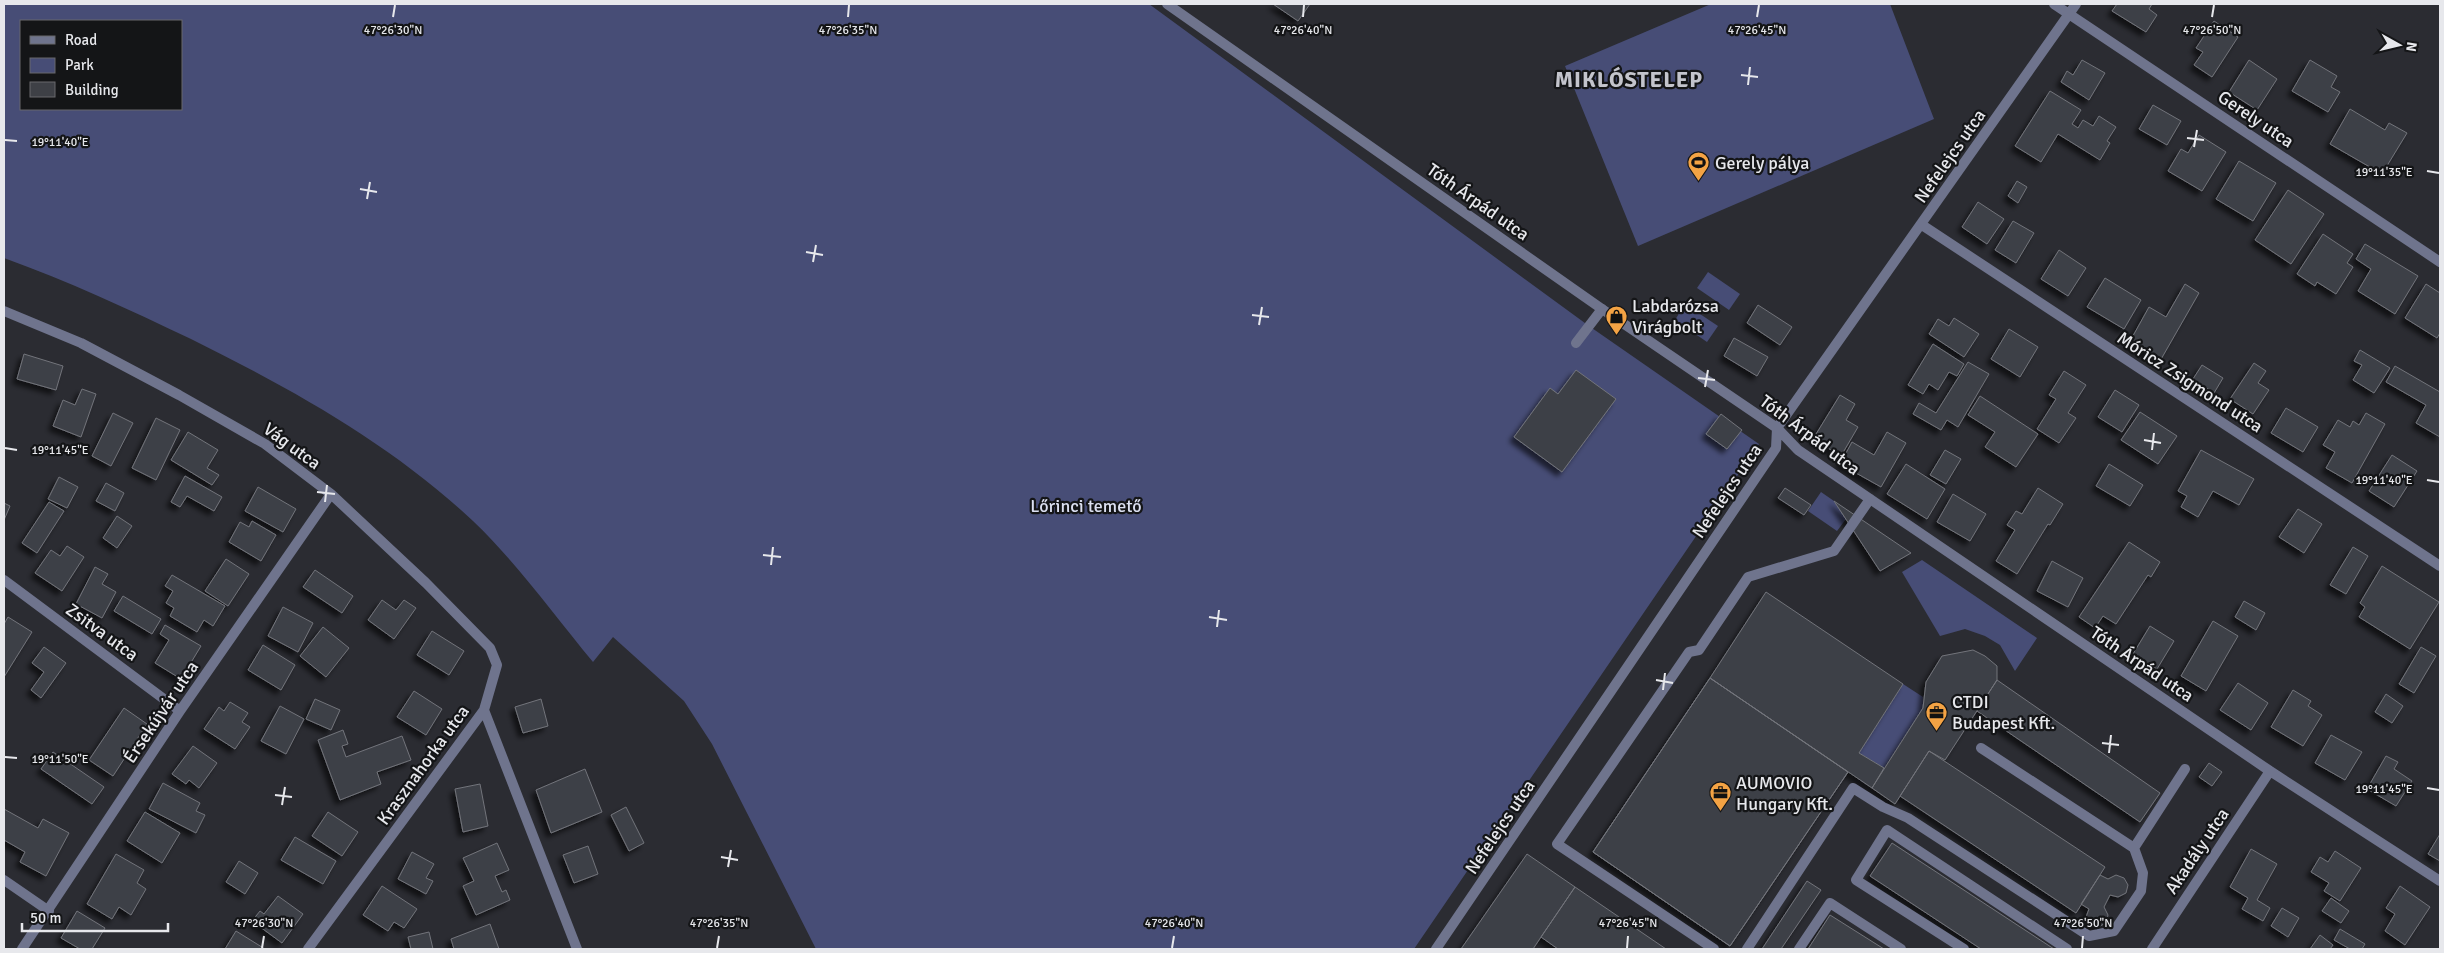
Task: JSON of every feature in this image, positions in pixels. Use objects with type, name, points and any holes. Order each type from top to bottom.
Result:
[{"type":"street","name":"Tóth Árpád utca","points":[[1167,4],[1602,309],[1777,428],[1798,450],[2270,772],[2440,881]]},
{"type":"street","name":"Gerely utca","points":[[2054,4],[2440,262]]},
{"type":"street","name":"Nefelejcs utca","points":[[1436,949],[1776,448],[1777,428],[1922,225],[2076,4]]},
{"type":"street","name":"Móricz Zsigmond utca","points":[[1922,225],[2440,566]]},
{"type":"street","points":[[1576,343],[1602,309]]},
{"type":"street","name":"Vág utca","points":[[4,311],[80,343],[179,395],[265,444],[331,494],[426,583],[490,648],[496,665],[484,710]]},
{"type":"street","name":"Érsekújvár utca","points":[[22,949],[49,912],[180,711],[331,494]]},
{"type":"street","points":[[1714,949],[1557,844],[1689,652],[1699,650],[1748,577],[1834,551],[1870,499]]},
{"type":"street","name":"Zsitva utca","points":[[4,580],[180,711]]},
{"type":"street","name":"Krasznahorka utca","points":[[308,949],[484,710]]},
{"type":"street","name":"Krasznahorka utca","points":[[484,710],[577,949]]},
{"type":"street","points":[[1747,949],[1854,788],[1883,807],[1908,818],[2089,936],[2114,931],[2141,891],[2143,873],[2134,848],[1981,748]]},
{"type":"street","points":[[2134,848],[2185,769]]},
{"type":"street","name":"Akadály utca","points":[[2152,949],[2270,772]]},
{"type":"street","points":[[1964,949],[1856,880],[1887,830],[2067,949]]},
{"type":"street","points":[[4,880],[49,912]]},
{"type":"street","points":[[1799,949],[1830,903],[1901,949]]},
{"type":"green space","name":"Lőrinci temető","points":[[4,4],[1149,4],[1589,326],[1759,444],[1414,949],[816,949],[712,744],[684,701],[613,637],[593,662],[520,572],[473,521],[409,467],[339,420],[303,398],[191,339],[75,286],[4,258]]},
{"type":"green space","name":"Gerely pálya","points":[[1711,4],[1890,4],[1934,119],[1638,246],[1565,66]]},
{"type":"green space","points":[[1708,272],[1740,294],[1729,310],[1697,288]]},
{"type":"green space","points":[[1685,304],[1718,326],[1707,342],[1675,320]]},
{"type":"green space","points":[[1821,492],[1834,501],[1846,519],[1837,531],[1808,511]]},
{"type":"green space","points":[[1922,560],[2037,638],[2015,671],[2000,645],[1985,636],[1965,629],[1940,636],[1902,572]]},
{"type":"green space","points":[[1903,684],[1923,697],[1923,708],[1884,768],[1859,753]]},
{"type":"building","points":[[1273,4],[1310,4],[1298,21]]},
{"type":"building","points":[[2117,4],[2152,4],[2149,9],[2157,15],[2146,32],[2112,11]]},
{"type":"building","points":[[2214,21],[2238,37],[2212,77],[2194,65],[2203,52],[2196,48]]},
{"type":"building","points":[[2082,60],[2105,73],[2089,100],[2061,82],[2067,71],[2073,75]]},
{"type":"building","points":[[2249,60],[2277,79],[2257,110],[2229,92]]},
{"type":"building","points":[[2310,60],[2337,76],[2331,87],[2340,92],[2328,112],[2292,91]]},
{"type":"building","points":[[2050,91],[2081,110],[2072,124],[2078,128],[2083,120],[2093,126],[2099,116],[2116,127],[2107,141],[2110,143],[2100,160],[2058,134],[2041,162],[2015,146]]},
{"type":"building","points":[[2153,105],[2181,121],[2167,145],[2139,129]]},
{"type":"building","points":[[2350,109],[2385,130],[2389,123],[2407,133],[2382,174],[2330,144]]},
{"type":"building","points":[[2199,135],[2226,152],[2202,191],[2168,171],[2181,149],[2188,153]]},
{"type":"building","points":[[2239,161],[2276,183],[2253,221],[2216,199]]},
{"type":"building","points":[[2017,181],[2027,187],[2018,203],[2008,196]]},
{"type":"building","points":[[2288,190],[2324,214],[2291,264],[2255,240]]},
{"type":"building","points":[[1978,202],[2004,219],[1987,244],[1962,227]]},
{"type":"building","points":[[2013,221],[2034,233],[2016,263],[1995,250]]},
{"type":"building","points":[[2323,234],[2353,254],[2347,263],[2353,267],[2336,294],[2317,282],[2315,286],[2297,274]]},
{"type":"building","points":[[2365,244],[2418,276],[2395,314],[2358,291],[2371,269],[2356,259]]},
{"type":"building","points":[[2059,250],[2086,268],[2068,296],[2041,279]]},
{"type":"building","points":[[2105,278],[2141,300],[2124,329],[2087,307]]},
{"type":"building","points":[[2185,284],[2199,293],[2160,361],[2129,343],[2149,307],[2166,317]]},
{"type":"building","points":[[2426,284],[2440,293],[2440,333],[2437,338],[2405,318]]},
{"type":"building","points":[[1758,305],[1792,327],[1780,345],[1747,323]]},
{"type":"building","points":[[1954,318],[1979,334],[1964,357],[1929,334],[1938,319],[1949,326]]},
{"type":"building","points":[[2009,329],[2038,347],[2020,377],[1991,359]]},
{"type":"building","points":[[1734,338],[1768,357],[1757,376],[1724,356]]},
{"type":"building","points":[[1933,344],[1964,364],[1957,376],[1949,372],[1938,390],[1929,384],[1923,394],[1908,385]]},
{"type":"building","points":[[2360,350],[2390,368],[2374,393],[2353,380],[2362,365],[2354,361]]},
{"type":"building","points":[[24,354],[63,366],[56,390],[17,379]]},
{"type":"building","points":[[1968,362],[1989,374],[1958,427],[1947,420],[1941,430],[1913,414],[1919,403],[1936,413]]},
{"type":"building","points":[[2254,363],[2266,371],[2258,383],[2269,390],[2253,414],[2230,399]]},
{"type":"building","points":[[2202,365],[2223,378],[2214,393],[2193,379]]},
{"type":"building","points":[[2395,366],[2440,392],[2440,437],[2416,423],[2426,405],[2386,382]]},
{"type":"building","points":[[1576,370],[1616,399],[1562,472],[1514,437],[1550,388],[1558,394]]},
{"type":"building","points":[[2064,371],[2086,385],[2068,413],[2076,418],[2059,443],[2037,429],[2056,399],[2049,395]]},
{"type":"building","points":[[82,389],[96,394],[81,437],[53,426],[63,400],[75,405]]},
{"type":"building","points":[[2115,390],[2139,405],[2122,432],[2098,417]]},
{"type":"building","points":[[1840,395],[1855,404],[1846,420],[1858,427],[1841,456],[1813,439]]},
{"type":"building","points":[[1980,396],[2038,434],[2016,467],[1985,447],[1995,432],[1968,415]]},
{"type":"building","points":[[2286,408],[2318,427],[2303,452],[2271,433]]},
{"type":"building","points":[[2140,412],[2177,436],[2158,464],[2121,440]]},
{"type":"building","points":[[113,413],[133,423],[111,466],[92,456]]},
{"type":"building","points":[[2366,413],[2385,424],[2352,483],[2326,468],[2335,452],[2323,445],[2338,420],[2350,427],[2353,421],[2359,425]]},
{"type":"building","points":[[1721,414],[1742,430],[1727,449],[1706,434]]},
{"type":"building","points":[[156,418],[180,430],[156,480],[132,468]]},
{"type":"building","points":[[188,432],[218,450],[207,468],[219,475],[212,485],[171,460]]},
{"type":"building","points":[[1887,432],[1906,443],[1881,487],[1840,464],[1852,442],[1874,455]]},
{"type":"building","points":[[1945,450],[1961,459],[1946,484],[1930,475]]},
{"type":"building","points":[[2201,450],[2254,479],[2239,505],[2213,491],[2198,517],[2181,507],[2187,496],[2178,491]]},
{"type":"building","points":[[2392,455],[2417,471],[2394,507],[2369,491]]},
{"type":"building","points":[[1906,464],[1945,489],[1927,519],[1887,494]]},
{"type":"building","points":[[2109,464],[2143,485],[2130,506],[2096,486]]},
{"type":"building","points":[[185,476],[222,497],[214,511],[187,496],[180,507],[171,502]]},
{"type":"building","points":[[59,477],[78,487],[67,508],[48,499]]},
{"type":"building","points":[[106,483],[124,493],[115,511],[96,501]]},
{"type":"building","points":[[258,487],[296,509],[283,532],[245,511]]},
{"type":"building","points":[[1785,488],[1811,505],[1804,515],[1778,498]]},
{"type":"building","points":[[2038,488],[2063,504],[2050,525],[2048,524],[2017,574],[1996,561],[2015,530],[2007,525],[2016,511],[2022,514]]},
{"type":"building","points":[[1953,494],[1986,514],[1970,541],[1937,522]]},
{"type":"building","points":[[1834,501],[1911,553],[1880,571]]},
{"type":"building","points":[[49,502],[64,511],[37,553],[22,543]]},
{"type":"building","points":[[4,503],[10,506],[4,520]]},
{"type":"building","points":[[2298,509],[2322,524],[2304,553],[2279,537]]},
{"type":"building","points":[[117,516],[132,526],[117,548],[103,538]]},
{"type":"building","points":[[252,521],[276,535],[261,561],[229,542],[240,522],[249,527]]},
{"type":"building","points":[[2129,542],[2160,562],[2151,577],[2148,575],[2116,624],[2103,616],[2095,628],[2079,617]]},
{"type":"building","points":[[67,546],[84,557],[62,591],[35,573],[51,550],[60,556]]},
{"type":"building","points":[[2353,547],[2368,556],[2346,594],[2330,585]]},
{"type":"building","points":[[226,559],[249,574],[228,606],[205,591]]},
{"type":"building","points":[[2052,561],[2083,578],[2068,607],[2037,591]]},
{"type":"building","points":[[2382,566],[2439,602],[2410,649],[2359,617],[2365,607],[2360,603]]},
{"type":"building","points":[[95,567],[108,574],[102,584],[116,592],[102,618],[76,604]]},
{"type":"building","points":[[315,570],[353,596],[342,613],[303,587]]},
{"type":"building","points":[[172,575],[225,606],[213,626],[204,620],[197,632],[170,616],[174,608],[166,603],[173,591],[165,586]]},
{"type":"building","points":[[1766,592],[1903,684],[1859,753],[1884,768],[1872,788],[1710,678]]},
{"type":"building","points":[[123,596],[161,619],[152,634],[114,611]]},
{"type":"building","points":[[382,600],[396,610],[404,600],[416,608],[394,639],[368,620]]},
{"type":"building","points":[[2244,601],[2265,613],[2256,630],[2235,617]]},
{"type":"building","points":[[283,607],[313,623],[298,652],[268,636]]},
{"type":"building","points":[[8,617],[32,632],[4,677],[4,624]]},
{"type":"building","points":[[2213,621],[2238,636],[2206,691],[2181,676]]},
{"type":"building","points":[[165,625],[201,646],[181,679],[155,663],[169,640],[160,634]]},
{"type":"building","points":[[2150,626],[2174,641],[2157,669],[2133,654]]},
{"type":"building","points":[[323,627],[349,648],[326,677],[300,656]]},
{"type":"building","points":[[432,631],[464,651],[449,675],[417,655]]},
{"type":"building","points":[[263,645],[295,665],[281,690],[248,670]]},
{"type":"building","points":[[44,647],[66,663],[41,698],[31,690],[44,672],[32,663]]},
{"type":"building","points":[[2421,647],[2436,656],[2414,693],[2399,684]]},
{"type":"building","name":"CTDI Budapest Kft.","points":[[1973,650],[1985,656],[1997,666],[1997,680],[1945,760],[1929,751],[1895,804],[1872,788],[1923,708],[1926,682],[1942,656]]},
{"type":"building","name":"AUMOVIO Hungary Kft.","points":[[1710,678],[1848,772],[1730,946],[1593,852]]},
{"type":"building","name":"AUMOVIO Hungary Kft.","points":[[1710,678],[1848,772],[1730,946],[1593,852]]},
{"type":"building","points":[[1997,680],[2160,793],[2140,822],[1977,711]]},
{"type":"building","points":[[2238,683],[2268,703],[2251,730],[2220,710]]},
{"type":"building","points":[[2293,690],[2311,701],[2308,706],[2322,715],[2303,746],[2271,727]]},
{"type":"building","points":[[414,691],[442,709],[426,735],[397,717]]},
{"type":"building","points":[[2386,694],[2403,706],[2392,723],[2375,712]]},
{"type":"building","points":[[315,699],[340,710],[331,730],[306,719]]},
{"type":"building","points":[[541,699],[548,726],[523,733],[515,707]]},
{"type":"building","points":[[230,702],[248,713],[242,722],[250,727],[235,749],[204,729],[219,707],[224,711]]},
{"type":"building","points":[[280,706],[304,719],[286,754],[261,741]]},
{"type":"building","points":[[124,708],[147,724],[113,776],[89,760]]},
{"type":"building","points":[[343,730],[348,744],[342,746],[346,757],[402,736],[411,760],[377,772],[381,784],[340,800],[318,740]]},
{"type":"building","points":[[2331,735],[2362,752],[2345,780],[2315,763]]},
{"type":"building","points":[[193,746],[217,763],[199,788],[189,780],[186,784],[172,774]]},
{"type":"building","points":[[1929,751],[2105,867],[2076,913],[1900,796]]},
{"type":"building","points":[[53,752],[104,787],[92,804],[41,769]]},
{"type":"building","points":[[2386,756],[2398,762],[2394,769],[2412,781],[2396,806],[2367,789]]},
{"type":"building","points":[[2209,763],[2222,772],[2212,786],[2199,777]]},
{"type":"building","points":[[585,769],[602,812],[551,833],[536,790]]},
{"type":"building","points":[[163,783],[200,803],[196,811],[205,815],[196,833],[149,809]]},
{"type":"building","points":[[480,784],[488,826],[463,832],[455,789]]},
{"type":"building","points":[[626,807],[644,843],[629,851],[611,815]]},
{"type":"building","points":[[4,809],[38,828],[43,819],[69,833],[46,876],[20,862],[25,852],[4,840]]},
{"type":"building","points":[[145,812],[180,833],[162,863],[127,841]]},
{"type":"building","points":[[328,812],[358,832],[342,856],[312,836]]},
{"type":"building","points":[[2440,834],[2440,861],[2428,854]]},
{"type":"building","points":[[295,837],[336,861],[323,884],[281,860]]},
{"type":"building","points":[[497,843],[509,870],[495,876],[502,892],[506,890],[510,900],[476,915],[463,886],[474,881],[463,858]]},
{"type":"building","points":[[1892,843],[2054,949],[1981,949],[1870,876]]},
{"type":"building","points":[[588,846],[598,874],[574,883],[563,855]]},
{"type":"building","points":[[2251,849],[2277,864],[2257,900],[2270,908],[2263,921],[2242,909],[2248,898],[2230,887]]},
{"type":"building","points":[[2335,851],[2361,868],[2340,901],[2324,891],[2329,883],[2311,872],[2320,857],[2328,862]]},
{"type":"building","points":[[412,852],[434,864],[426,878],[433,881],[426,894],[398,879]]},
{"type":"building","points":[[116,854],[144,870],[137,883],[146,889],[131,915],[119,907],[112,919],[87,904]]},
{"type":"building","points":[[1527,854],[1575,887],[1533,949],[1461,949]]},
{"type":"building","points":[[239,861],[258,873],[245,894],[226,882]]},
{"type":"building","points":[[2100,875],[2108,879],[2116,875],[2124,878],[2128,885],[2126,893],[2118,897],[2110,895],[2104,907],[2108,915],[2106,923],[2098,927],[2090,924],[2086,917],[2089,909],[2081,904]]},
{"type":"building","points":[[1807,881],[1821,890],[1781,949],[1762,949]]},
{"type":"building","points":[[382,886],[417,909],[404,928],[394,922],[388,931],[363,915]]},
{"type":"building","points":[[2400,886],[2430,907],[2405,945],[2385,931],[2395,914],[2386,908]]},
{"type":"building","points":[[1575,887],[1666,949],[1558,949],[1541,937]]},
{"type":"building","points":[[278,896],[303,914],[282,943],[252,921],[260,911],[264,914]]},
{"type":"building","points":[[2331,898],[2349,911],[2341,923],[2322,911]]},
{"type":"building","points":[[2282,908],[2299,918],[2288,937],[2271,926]]},
{"type":"building","points":[[77,911],[105,928],[92,949],[80,949],[61,938]]},
{"type":"building","points":[[1830,915],[1884,949],[1808,949]]},
{"type":"building","points":[[490,924],[499,949],[454,949],[451,939]]},
{"type":"building","points":[[2340,929],[2365,944],[2362,949],[2350,949],[2334,940]]},
{"type":"building","points":[[236,931],[265,949],[225,949]]},
{"type":"building","points":[[429,932],[433,949],[411,949],[408,937]]},
{"type":"building","points":[[2320,935],[2333,945],[2330,949],[2310,949]]},
{"type":"place","name":"Gerely pálya","points":[[1699,182]]},
{"type":"place","name":"Labdarózsa Virágbolt","points":[[1616,335]]},
{"type":"place","name":"CTDI Budapest Kft.","points":[[1936,731]]},
{"type":"place","name":"AUMOVIO Hungary Kft.","points":[[1720,812]]},
{"type":"district","name":"MIKLÓSTELEP","points":[[1629,79]]}]
